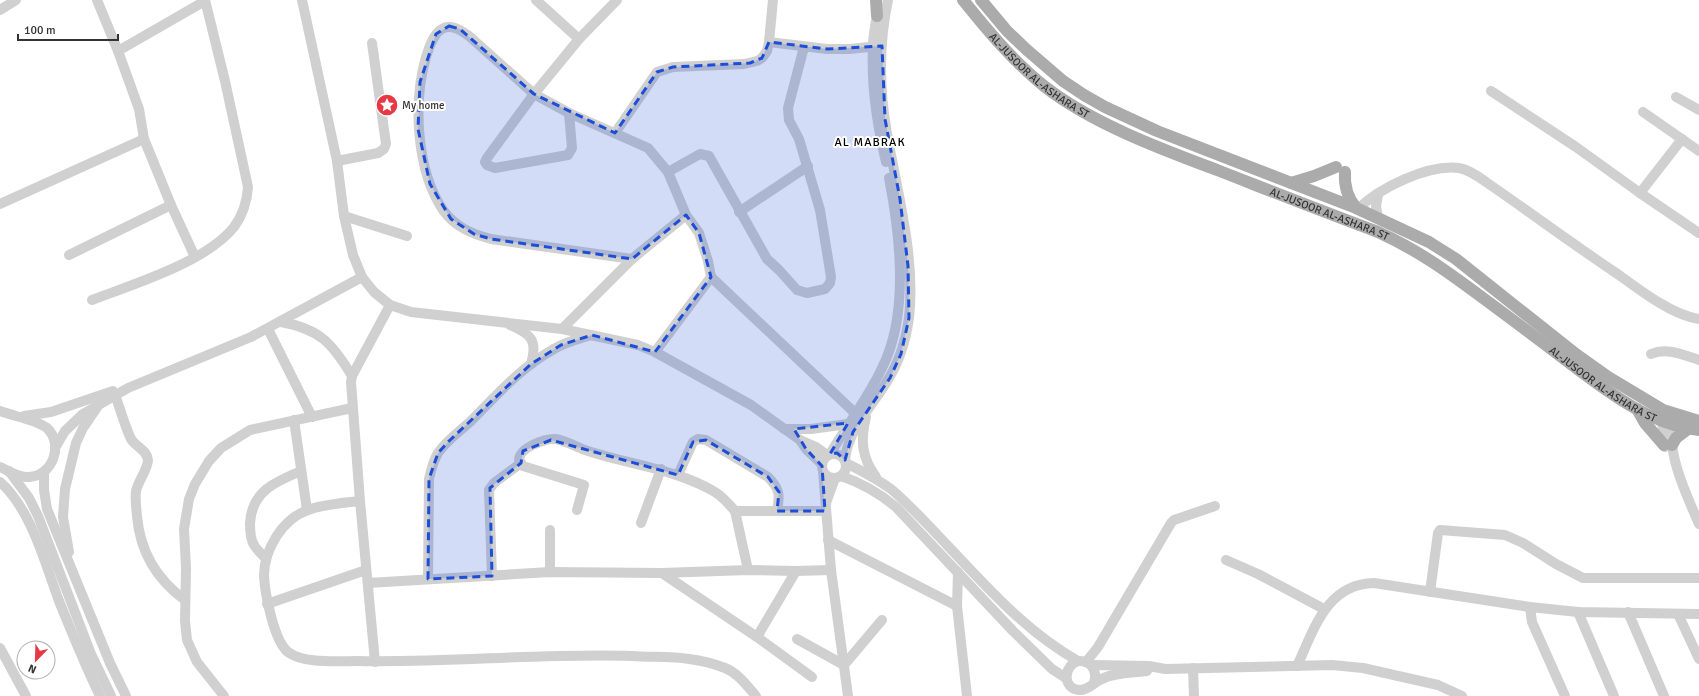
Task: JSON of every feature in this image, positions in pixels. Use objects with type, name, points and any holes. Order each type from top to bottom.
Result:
[{"type":"main road","points":[[876,0],[877,16]]},
{"type":"main road","name":"AL-JUSOOR AL-ASHARA ST","points":[[964,0],[989,32],[1022,67],[1045,86],[1084,111],[1161,148],[1378,232],[1419,252],[1586,375],[1637,409],[1667,417],[1699,421]]},
{"type":"main road","name":"AL-JUSOOR AL-ASHARA ST","points":[[981,0],[1007,31],[1027,50],[1063,81],[1084,95],[1105,107],[1151,128],[1378,218],[1411,233],[1444,251],[1577,355],[1667,417],[1694,429]]},
{"type":"main road","points":[[1291,183],[1340,169],[1345,188],[1357,209]]},
{"type":"main road","points":[[1310,206],[1323,196]]},
{"type":"main road","points":[[1322,211],[1323,196]]},
{"type":"main road","points":[[1637,409],[1645,423],[1668,445],[1676,438],[1694,429]]},
{"type":"street","points":[[0,10],[16,0]]},
{"type":"street","points":[[97,0],[118,51],[139,109],[144,139],[171,205],[195,257]]},
{"type":"street","points":[[92,300],[161,274],[195,257],[220,240],[234,227],[243,213],[247,202],[248,187],[225,81],[205,0],[118,51]]},
{"type":"street","points":[[302,0],[337,162],[344,216],[353,254],[362,277],[374,292],[390,305],[422,314],[500,321],[562,329],[638,345],[655,352],[751,405],[800,440],[806,449],[825,461],[828,476],[860,483],[881,495],[909,520],[1014,631],[1052,668],[1070,690]]},
{"type":"street","points":[[536,0],[578,39]]},
{"type":"street","points":[[569,113],[572,148],[568,155],[495,168],[487,165],[485,162],[534,94],[578,39],[617,0]]},
{"type":"street","points":[[615,133],[657,72],[665,68],[673,67],[737,65],[750,63],[762,58],[767,51],[769,42],[773,0]]},
{"type":"street","points":[[825,509],[838,477],[846,470],[846,452],[853,432],[890,378],[901,354],[909,318],[908,266],[900,199],[885,119],[882,80],[877,46],[877,16],[880,0]]},
{"type":"street","points":[[848,696],[828,540],[825,509],[825,461],[856,413],[883,366],[895,323],[900,286],[899,252],[891,184],[878,121],[873,74],[877,46],[888,0]]},
{"type":"street","points":[[632,259],[491,239],[474,234],[461,227],[443,210],[437,200],[423,161],[418,129],[420,82],[429,48],[436,34],[442,28],[449,26],[460,29],[470,36],[534,94],[569,113],[648,148],[668,172],[686,215],[699,233],[708,261],[711,277],[856,413]]},
{"type":"street","points":[[769,42],[804,47],[849,49],[877,46]]},
{"type":"street","points":[[337,162],[378,153],[384,149],[386,144],[372,43]]},
{"type":"street","points":[[668,172],[700,154],[709,156],[739,212],[767,259],[797,290],[807,293],[825,289],[830,283],[831,277],[820,210],[808,166],[799,139],[790,120],[788,108],[804,47]]},
{"type":"street","points":[[1491,91],[1576,147],[1640,193],[1698,230]]},
{"type":"street","points":[[1676,97],[1699,110]]},
{"type":"street","points":[[1642,112],[1699,151]]},
{"type":"street","points":[[0,204],[144,139]]},
{"type":"street","points":[[1640,193],[1682,139]]},
{"type":"street","points":[[739,212],[808,166]]},
{"type":"street","points":[[1357,209],[1378,194],[1402,181],[1435,169],[1460,168],[1472,173],[1631,284],[1674,310],[1699,319]]},
{"type":"street","points":[[1378,194],[1376,206],[1378,218]]},
{"type":"street","points":[[69,255],[171,205]]},
{"type":"street","points":[[562,329],[632,259],[686,215]]},
{"type":"street","points":[[344,216],[407,236]]},
{"type":"street","points":[[0,467],[9,472],[25,477],[35,476],[44,472],[52,461],[55,448],[71,425],[83,414],[128,388],[231,346],[268,329],[362,277]]},
{"type":"street","points":[[655,352],[711,277]]},
{"type":"street","points":[[375,662],[352,408],[352,376],[390,305]]},
{"type":"street","points":[[500,321],[522,330],[530,337],[534,343],[531,364]]},
{"type":"street","points":[[281,322],[298,325],[322,337],[339,355],[352,376]]},
{"type":"street","points":[[268,329],[312,416]]},
{"type":"street","points":[[428,579],[429,479],[432,465],[438,453],[501,390],[531,364],[561,345],[592,335]]},
{"type":"street","points":[[1651,354],[1657,351],[1673,351],[1699,360]]},
{"type":"street","points":[[12,416],[33,416],[51,412],[120,389],[128,388]]},
{"type":"street","points":[[115,396],[130,437],[144,451],[148,460],[146,467],[138,481],[135,494],[138,533],[141,542],[148,560],[159,576],[172,590],[185,600]]},
{"type":"street","points":[[72,571],[63,517],[64,495],[76,443],[83,428],[100,404]]},
{"type":"street","points":[[224,696],[202,669],[193,655],[187,640],[184,529],[189,499],[195,484],[209,461],[221,448],[250,430],[352,408]]},
{"type":"street","points":[[0,411],[12,416],[37,422],[46,428],[52,435],[55,448]]},
{"type":"street","points":[[867,412],[863,427],[863,451],[868,466],[879,481]]},
{"type":"street","points":[[1667,417],[1668,445],[1699,524]]},
{"type":"street","points":[[294,420],[307,510]]},
{"type":"street","points":[[784,429],[818,428],[848,424]]},
{"type":"street","points":[[578,510],[584,487],[583,484],[526,467],[521,463],[519,457],[523,451],[534,445],[556,439],[588,451],[661,469],[716,492],[735,511],[748,570]]},
{"type":"street","points":[[678,475],[693,442],[698,439],[706,440],[768,477],[775,484],[779,492],[778,511]]},
{"type":"street","points":[[825,461],[837,453],[846,462],[879,481],[903,500],[997,598],[1019,618],[1061,651],[1085,662],[1096,674],[1090,688]]},
{"type":"street","points":[[492,576],[489,490],[494,483],[521,463]]},
{"type":"street","points":[[641,523],[661,469]]},
{"type":"street","points":[[266,559],[253,544],[251,537],[251,516],[253,506],[258,497],[268,487],[301,471]]},
{"type":"street","points":[[9,472],[29,498],[42,525],[91,654],[111,696]]},
{"type":"street","points":[[44,472],[44,490],[48,509],[110,663],[126,696]]},
{"type":"street","points":[[0,482],[21,506],[32,528],[71,633],[100,696]]},
{"type":"street","points":[[360,501],[307,510],[293,519],[281,530],[270,546],[266,559],[265,588],[267,604],[281,644],[288,652],[300,657],[318,660],[375,662],[480,660],[585,655],[689,657],[728,668],[741,678],[756,696]]},
{"type":"street","points":[[1085,662],[1098,647],[1171,523],[1174,520],[1215,506]]},
{"type":"street","points":[[735,511],[825,509]]},
{"type":"street","points":[[32,528],[42,525]]},
{"type":"street","points":[[550,530],[550,572]]},
{"type":"street","points":[[1430,592],[1438,533],[1440,530],[1505,535],[1523,543],[1583,578],[1699,578]]},
{"type":"street","points":[[828,540],[957,606]]},
{"type":"street","points":[[1226,560],[1258,574],[1324,609]]},
{"type":"street","points":[[267,604],[366,570]]},
{"type":"street","points":[[368,582],[550,572],[662,573],[748,570],[796,572],[831,570]]},
{"type":"street","points":[[757,637],[796,572]]},
{"type":"street","points":[[958,572],[957,606],[967,696]]},
{"type":"street","points":[[662,573],[757,637],[812,677]]},
{"type":"street","points":[[1297,666],[1324,609],[1345,591],[1363,583],[1374,583],[1530,607],[1578,612],[1699,614]]},
{"type":"street","points":[[1530,607],[1532,622],[1566,696]]},
{"type":"street","points":[[1578,612],[1614,696]]},
{"type":"street","points":[[1628,612],[1664,696]]},
{"type":"street","points":[[1678,614],[1699,660]]},
{"type":"street","points":[[844,666],[882,620]]},
{"type":"street","points":[[797,638],[844,666]]},
{"type":"street","points":[[0,648],[26,696]]},
{"type":"street","points":[[1070,690],[1068,667],[1085,662],[1149,666],[1165,669]]},
{"type":"street","points":[[1070,690],[1090,688],[1103,678],[1112,676],[1165,669],[1332,665],[1363,668],[1438,685],[1462,696]]},
{"type":"street","points":[[1194,668],[1194,696]]},
{"type":"highlighted area","points":[[449,26],[460,29],[534,94],[615,133],[657,72],[673,67],[750,63],[762,58],[769,42],[827,49],[882,46],[885,119],[900,199],[908,266],[909,318],[901,354],[890,378],[853,432],[845,460],[837,453],[830,454],[848,423],[794,429],[806,449],[822,466],[825,511],[777,511],[779,492],[768,477],[706,440],[693,442],[678,475],[551,440],[523,451],[521,463],[490,488],[492,576],[428,579],[429,479],[438,453],[449,441],[531,364],[561,345],[592,335],[655,352],[711,277],[699,233],[686,215],[632,259],[491,239],[474,234],[451,219],[430,184],[418,129],[420,82],[436,34]]},
{"type":"place","name":"My home","points":[[387,105]]},
{"type":"district","name":"AL MABRAK","points":[[870,142]]}]
